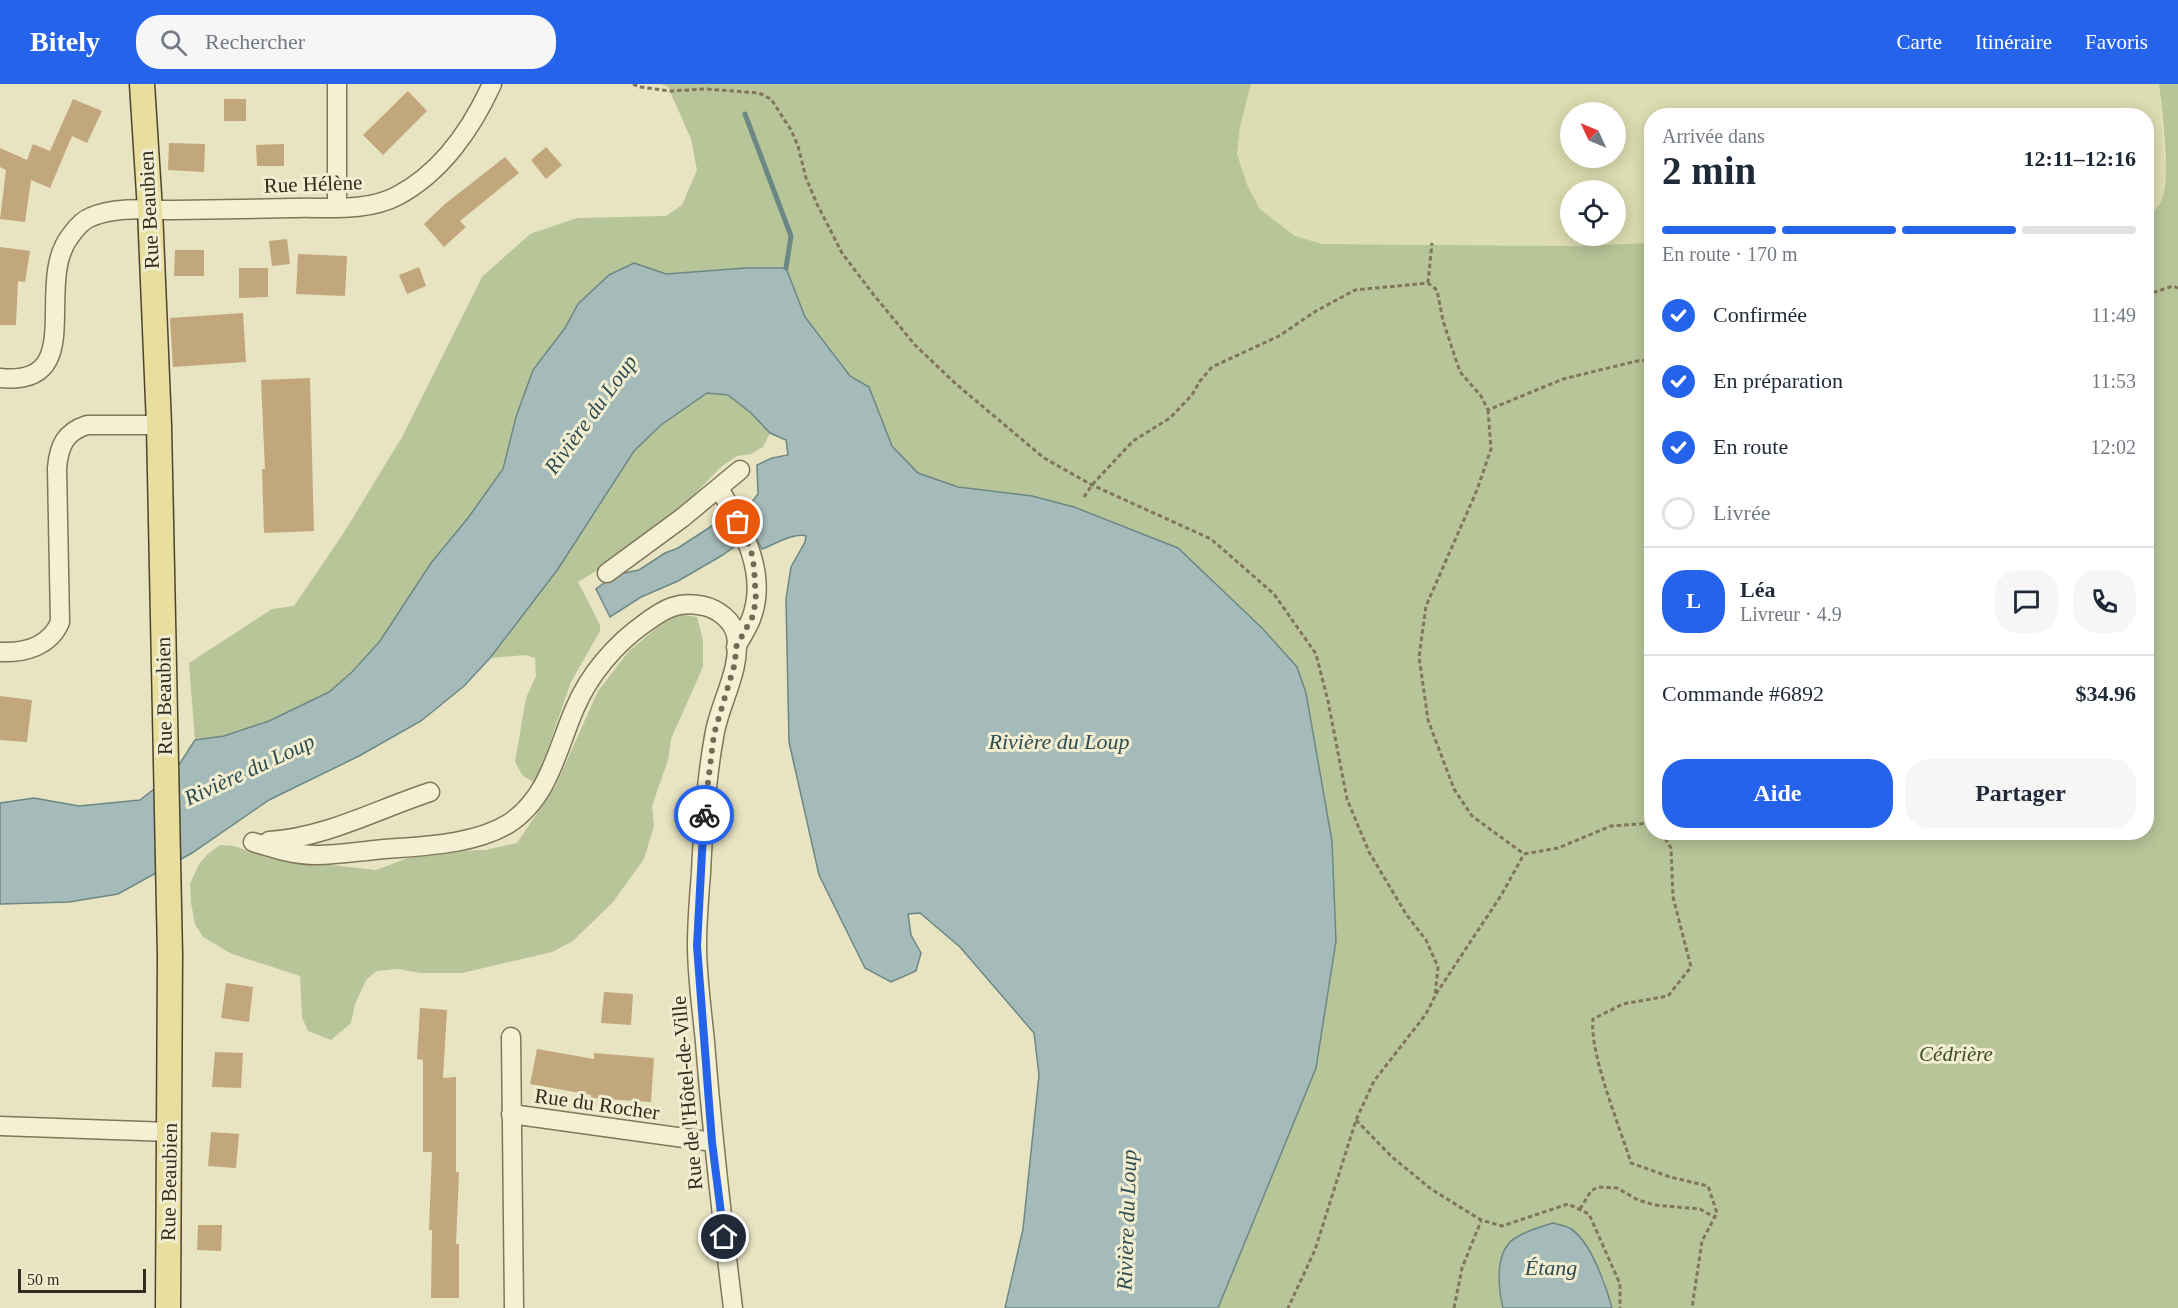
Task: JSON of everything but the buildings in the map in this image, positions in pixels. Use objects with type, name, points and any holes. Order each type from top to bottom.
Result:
[{"type":"main road","name":"Rue Beaubien","points":[[142,84],[159,425],[170,957],[168,1308]]},
{"type":"street","points":[[336,207],[337,84]]},
{"type":"street","name":"Rue Hélène","points":[[0,378],[27,378],[41,370],[50,359],[54,342],[55,282],[58,261],[65,241],[77,226],[91,217],[114,212],[150,210],[374,205],[397,196],[424,177],[461,138],[477,116],[492,84]]},
{"type":"street","points":[[0,652],[29,649],[44,643],[56,633],[60,622],[57,468],[58,453],[68,435],[87,425],[159,425]]},
{"type":"street","points":[[607,573],[644,547],[740,470]]},
{"type":"street","points":[[719,488],[746,537],[754,567],[756,601],[752,618],[736,647]]},
{"type":"street","points":[[430,792],[293,840],[253,842],[285,852],[315,855],[416,846],[489,834],[509,823],[525,810],[541,791],[576,705],[590,679],[616,648],[638,628],[665,609],[691,603],[710,607],[726,618],[733,626],[736,647]]},
{"type":"street","name":"Rue de l'Hôtel-de-Ville","points":[[734,1308],[712,1142],[697,946],[704,814],[714,734],[735,663],[736,647]]},
{"type":"street","name":"Rue du Rocher","points":[[511,1037],[514,1308]]},
{"type":"street","name":"Rue du Rocher","points":[[511,1114],[712,1142]]},
{"type":"street","points":[[0,1126],[170,1132]]},
{"type":"path","points":[[633,84],[670,91],[706,89],[759,93],[771,99],[795,138],[806,178],[842,253],[915,345],[956,384],[1044,458],[1092,485],[1211,539],[1274,594],[1316,654],[1328,701],[1347,799],[1370,852],[1406,914],[1426,940],[1438,967],[1435,996]]},
{"type":"path","points":[[1428,283],[1432,243]]},
{"type":"path","points":[[1084,497],[1092,485],[1133,441],[1170,418],[1192,395],[1212,367],[1279,336],[1316,311],[1354,290],[1428,283],[1437,290],[1443,321],[1460,372],[1481,396],[1488,410],[1491,449],[1468,511],[1426,606],[1419,657],[1428,720],[1454,789],[1472,816],[1524,854],[1558,849],[1611,826],[1644,824]]},
{"type":"path","points":[[2154,292],[2173,286],[2178,288]]},
{"type":"path","points":[[1488,410],[1563,379],[1644,361]]},
{"type":"path","points":[[1666,840],[1671,848],[1673,897],[1691,967],[1668,996],[1623,1004],[1593,1019],[1592,1028],[1599,1062],[1631,1162],[1670,1177],[1708,1186],[1717,1213],[1702,1240],[1692,1308]]},
{"type":"path","points":[[1288,1308],[1315,1250],[1356,1120],[1374,1081],[1426,1014],[1435,996],[1502,894],[1524,854]]},
{"type":"path","points":[[1356,1120],[1400,1164],[1431,1189],[1481,1220],[1502,1226],[1569,1204],[1589,1214],[1620,1284],[1620,1308]]},
{"type":"path","points":[[1580,1209],[1591,1191],[1598,1187],[1617,1188],[1638,1200],[1654,1205],[1700,1209],[1714,1217]]},
{"type":"path","points":[[1454,1308],[1462,1268],[1481,1220]]},
{"type":"green space","name":"Cédrière","points":[[662,84],[1251,84],[1240,127],[1237,154],[1248,187],[1260,209],[1295,236],[1322,244],[1626,246],[1626,244],[1644,243],[1644,840],[2154,840],[2154,210],[2162,199],[2166,175],[2159,84],[2178,84],[2178,1308],[1612,1308],[1604,1279],[1553,1223],[1521,1235],[1504,1250],[1499,1279],[1503,1308],[1218,1308],[1316,1068],[1336,941],[1332,841],[1306,693],[1297,667],[1263,629],[1178,548],[1074,507],[1032,496],[958,487],[918,473],[892,446],[869,387],[850,376],[805,317],[786,268],[746,268],[666,274],[634,263],[578,304],[565,328],[533,371],[516,417],[503,469],[468,518],[431,563],[380,641],[352,672],[329,692],[269,721],[224,736],[195,740],[189,663],[272,609],[294,606],[343,534],[402,437],[482,277],[530,234],[577,218],[666,216],[682,205],[697,170],[691,139],[668,87]]},
{"type":"green space","points":[[1251,84],[2159,84],[2165,168],[2163,199],[2154,212],[2154,108],[1644,108],[1644,243],[1626,244],[1626,180],[1560,180],[1560,246],[1322,244],[1295,236],[1260,209],[1248,187],[1237,154],[1240,127]]},
{"type":"green space","points":[[707,393],[728,395],[751,413],[770,433],[763,447],[751,454],[737,456],[721,467],[685,504],[599,569],[578,582],[600,625],[600,631],[571,682],[540,771],[534,782],[523,776],[515,762],[526,698],[536,676],[535,658],[526,655],[490,658],[558,569],[634,451],[661,425]]},
{"type":"green space","points":[[679,614],[697,617],[703,640],[703,667],[671,739],[668,760],[652,806],[654,826],[644,859],[613,902],[573,941],[552,952],[462,973],[421,973],[398,969],[377,971],[366,980],[355,1004],[351,1023],[331,1040],[308,1031],[302,1017],[300,976],[232,954],[203,937],[195,924],[190,884],[199,864],[220,845],[234,846],[268,858],[376,870],[413,856],[443,851],[485,850],[517,843],[555,787],[598,691],[629,651],[658,627]]},
{"type":"water","name":"Rivière du Loup","points":[[634,263],[666,274],[746,268],[786,268],[805,317],[850,376],[869,387],[892,446],[918,473],[958,487],[1032,496],[1074,507],[1178,548],[1263,629],[1297,667],[1306,693],[1332,841],[1336,941],[1316,1068],[1218,1308],[1005,1308],[1023,1229],[1039,1075],[1034,1033],[960,947],[920,913],[908,914],[911,935],[921,953],[916,971],[891,982],[865,968],[819,875],[789,742],[786,599],[791,567],[806,536],[790,537],[762,549],[754,534],[751,535],[721,556],[678,581],[641,597],[610,617],[596,589],[615,575],[639,570],[721,520],[749,506],[758,494],[757,465],[772,458],[788,455],[786,440],[770,433],[751,413],[728,395],[707,393],[661,425],[634,451],[558,569],[490,658],[464,686],[421,721],[359,756],[269,800],[192,853],[118,894],[69,902],[0,904],[0,803],[34,798],[79,806],[140,800],[173,774],[195,740],[224,736],[269,721],[329,692],[352,672],[380,641],[431,563],[468,518],[503,469],[516,417],[533,370],[565,328],[578,304],[609,275]]},
{"type":"water","name":"Étang","points":[[1553,1223],[1571,1229],[1585,1244],[1602,1277],[1612,1308],[1503,1308],[1499,1279],[1504,1250],[1521,1235]]},
{"type":"waterway","points":[[745,114],[791,236],[786,268]]},
{"type":"way so far","points":[[704,815],[714,734],[735,663],[736,647],[752,618],[756,601],[751,550],[738,522]]},
{"type":"route","points":[[704,815],[697,946],[712,1142],[724,1237]]}]
